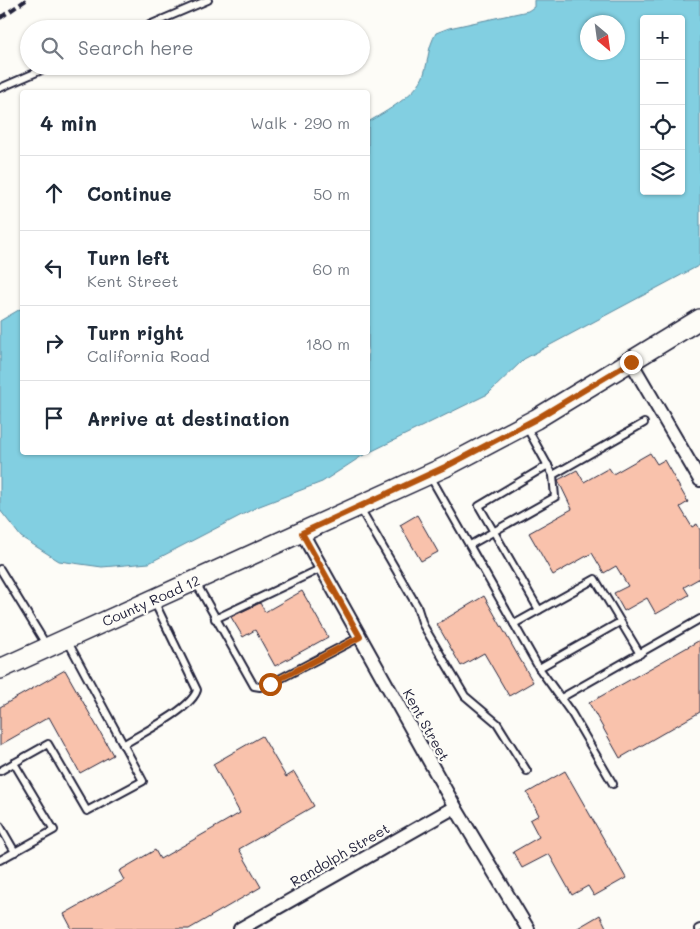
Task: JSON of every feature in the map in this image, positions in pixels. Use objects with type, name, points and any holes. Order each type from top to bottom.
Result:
[{"type":"main road","name":"County Road 12","points":[[0,668],[429,475],[526,425],[700,319]]},
{"type":"street","points":[[631,362],[700,480]]},
{"type":"street","name":"Kent Street","points":[[302,533],[455,807],[526,928]]},
{"type":"street","name":"Randolph Street","points":[[240,929],[455,807]]},
{"type":"lane","points":[[161,20],[208,0]]},
{"type":"lane","points":[[0,88],[30,75]]},
{"type":"lane","points":[[554,475],[644,423]]},
{"type":"lane","points":[[470,545],[555,497],[554,475],[526,425]]},
{"type":"lane","points":[[539,610],[479,506],[548,465]]},
{"type":"lane","points":[[429,475],[539,668],[561,698],[613,784]]},
{"type":"lane","points":[[359,507],[417,606],[423,625],[465,696],[497,723],[527,771]]},
{"type":"lane","points":[[0,568],[48,647]]},
{"type":"lane","points":[[215,619],[322,568]]},
{"type":"lane","points":[[514,624],[595,579],[640,654]]},
{"type":"lane","points":[[194,581],[254,686],[260,687],[360,637]]},
{"type":"lane","points":[[123,745],[175,713],[192,700],[198,690],[154,600]]},
{"type":"lane","points":[[561,698],[700,620]]},
{"type":"lane","points":[[539,668],[620,622]]},
{"type":"lane","points":[[0,771],[48,744],[87,811],[143,782],[66,639]]},
{"type":"lane","points":[[0,860],[54,830],[14,763]]},
{"type":"lane","points":[[0,826],[15,852]]},
{"type":"water","points":[[534,0],[700,0],[700,265],[524,359],[488,394],[370,452],[370,121],[400,102],[415,89],[426,69],[431,44],[436,33],[449,28],[528,11],[534,7]]},
{"type":"water","points":[[20,309],[20,455],[364,455],[322,482],[257,507],[149,563],[102,567],[59,561],[21,537],[0,510],[0,321]]},
{"type":"building","points":[[650,453],[657,464],[664,460],[688,502],[680,507],[692,527],[697,524],[700,530],[700,578],[684,587],[689,595],[656,614],[647,598],[624,611],[614,593],[628,586],[616,566],[604,573],[592,553],[553,575],[529,533],[572,509],[558,480],[577,470],[584,482],[609,468],[613,474]]},
{"type":"building","points":[[417,515],[438,552],[421,561],[400,525]]},
{"type":"building","points":[[302,591],[328,637],[275,666],[255,630],[243,637],[231,617],[260,603],[265,612]]},
{"type":"building","points":[[484,596],[533,682],[509,696],[484,653],[461,666],[437,624]]},
{"type":"building","points":[[700,640],[700,712],[620,758],[589,703]]},
{"type":"building","points":[[65,670],[113,755],[80,773],[49,717],[0,745],[0,707]]},
{"type":"building","points":[[262,736],[286,777],[294,772],[314,806],[239,849],[261,887],[189,929],[72,929],[64,914],[124,880],[119,871],[155,850],[160,859],[240,813],[213,764]]},
{"type":"building","points":[[565,771],[626,878],[594,896],[588,886],[572,895],[549,854],[522,868],[513,852],[539,837],[530,820],[539,815],[527,793]]},
{"type":"building","points":[[600,915],[607,929],[576,929]]},
{"type":"railway","points":[[0,18],[26,0]]},
{"type":"route","points":[[270,684],[360,637],[302,533],[445,467],[536,419],[631,362]]}]
